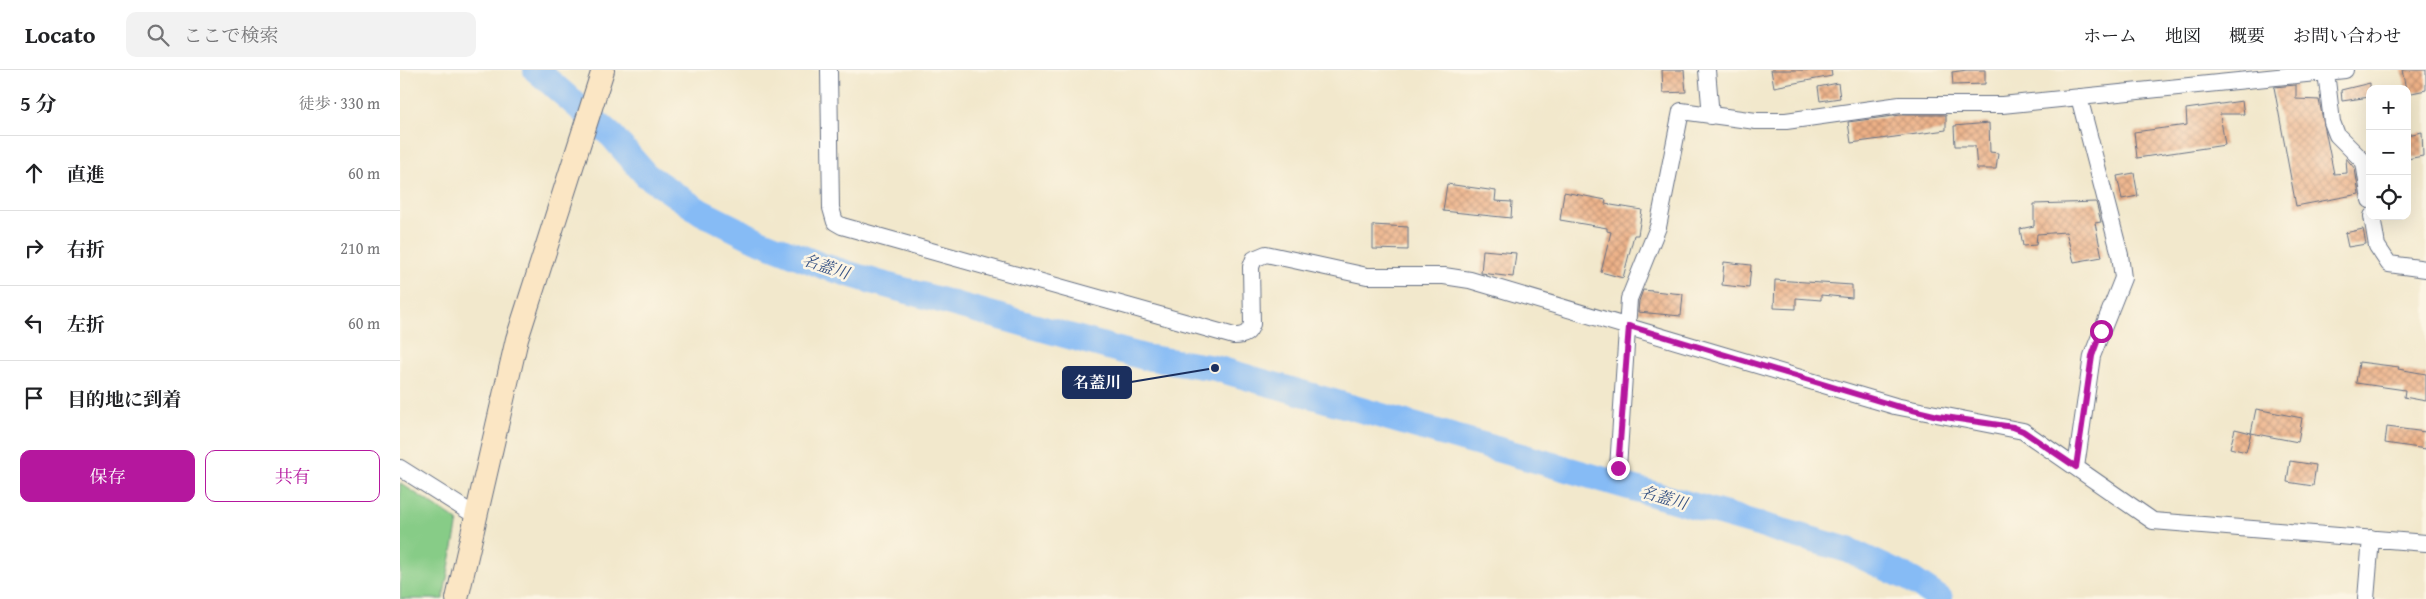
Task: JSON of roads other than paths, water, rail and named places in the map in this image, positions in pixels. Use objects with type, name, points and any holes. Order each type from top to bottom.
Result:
[{"type":"street","points":[[457,599],[517,339],[603,70]]},
{"type":"street","points":[[829,70],[831,208],[836,222],[842,226],[1234,336],[1242,336],[1249,332],[1252,324],[1251,266],[1254,259],[1266,254],[1367,276],[1444,276],[1470,280],[1896,406],[1938,416],[2013,427],[2023,431],[2153,522],[2426,542]]},
{"type":"street","points":[[1707,70],[1711,116]]},
{"type":"street","points":[[1618,468],[1629,326],[1629,299],[1658,227],[1681,111],[1756,121],[1786,121],[1900,105],[2002,105],[2345,70]]},
{"type":"street","points":[[2326,72],[2332,122],[2337,135],[2364,162],[2366,175]]},
{"type":"street","points":[[2076,467],[2092,356],[2123,278],[2120,254],[2079,97]]},
{"type":"street","points":[[2373,220],[2377,246],[2389,264],[2426,269]]},
{"type":"street","points":[[400,468],[476,516]]},
{"type":"street","points":[[2366,599],[2370,538]]},
{"type":"waterway","name":"名蓋川","points":[[536,70],[612,136],[646,175],[701,212],[757,240],[823,266],[1144,357],[1215,368],[1848,550],[1912,580],[1940,599]]},
{"type":"place","name":"名蓋川","points":[[1215,368]]}]
